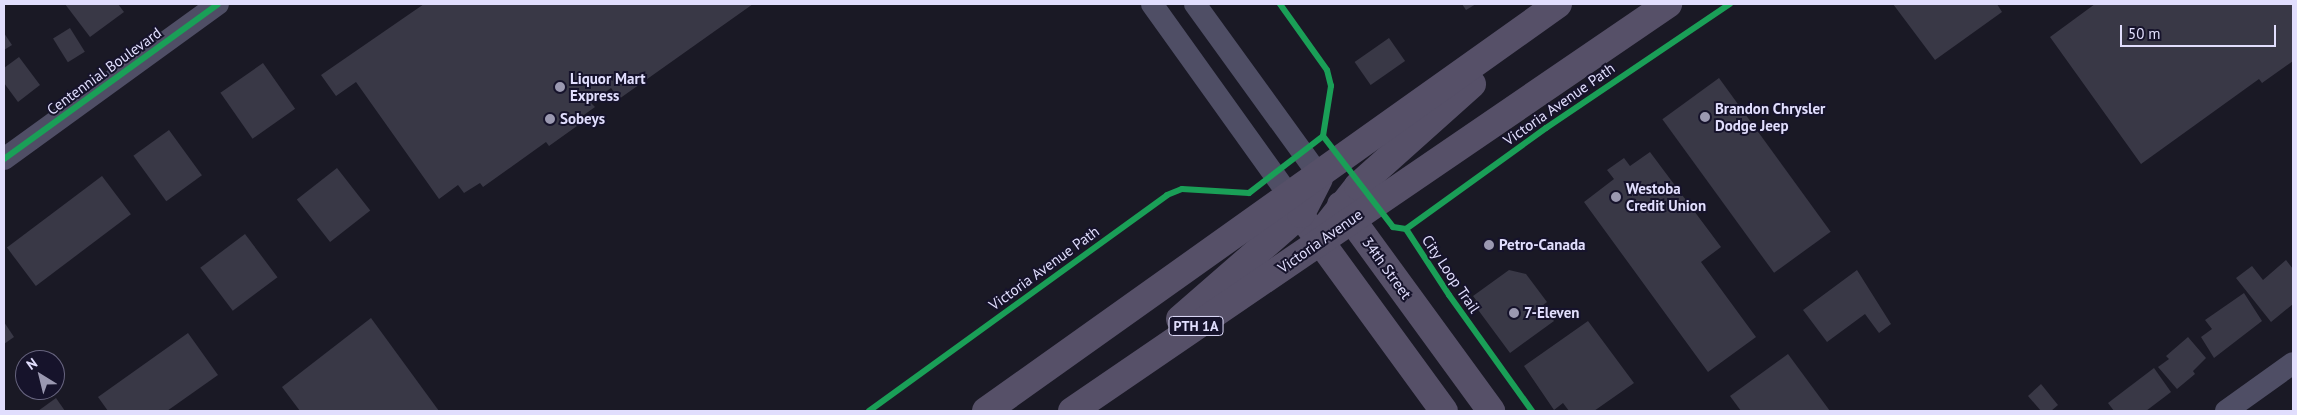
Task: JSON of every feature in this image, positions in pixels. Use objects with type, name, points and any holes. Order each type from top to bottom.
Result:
[{"type":"main road","points":[[1074,410],[1296,206],[1319,176],[1560,4]]},
{"type":"main road","points":[[1346,212],[1560,4]]},
{"type":"main road","name":"Victoria Avenue","points":[[1074,410],[1320,241],[1346,212],[1668,4]]},
{"type":"main road","name":"34th Street","points":[[1319,176],[1491,411]]},
{"type":"main road","points":[[1296,206],[1444,411]]},
{"type":"main road","points":[[986,411],[1296,206]]},
{"type":"street","name":"Centennial Boulevard","points":[[4,159],[218,4]]},
{"type":"street","points":[[1152,4],[1296,206]]},
{"type":"street","name":"34th Street","points":[[1195,4],[1319,176]]},
{"type":"street","points":[[2226,411],[2293,363]]},
{"type":"building","points":[[65,4],[118,4],[124,12],[90,37]]},
{"type":"building","points":[[424,4],[753,4],[619,99],[611,88],[591,103],[595,107],[574,122],[577,126],[549,146],[546,142],[483,187],[480,183],[464,193],[458,185],[439,199],[356,82],[336,96],[321,75]]},
{"type":"building","points":[[1462,4],[1476,4],[1466,10]]},
{"type":"building","points":[[1893,4],[1997,4],[2002,12],[1935,60]]},
{"type":"building","points":[[2095,4],[2293,4],[2293,61],[2262,83],[2259,79],[2141,164],[2050,37]]},
{"type":"building","points":[[70,28],[85,52],[68,62],[53,39]]},
{"type":"building","points":[[4,33],[12,45],[4,50]]},
{"type":"building","points":[[1389,38],[1405,61],[1371,85],[1355,62]]},
{"type":"building","points":[[19,57],[40,85],[18,102],[4,83],[4,68]]},
{"type":"building","points":[[263,63],[295,109],[253,139],[220,93]]},
{"type":"building","points":[[1719,78],[1831,232],[1774,273],[1662,119]]},
{"type":"building","points":[[169,130],[202,175],[166,201],[133,156]]},
{"type":"building","points":[[1650,152],[1721,247],[1701,262],[1756,337],[1708,372],[1584,202],[1614,179],[1607,170],[1624,158],[1630,166]]},
{"type":"building","points":[[337,168],[370,211],[330,242],[297,199]]},
{"type":"building","points":[[102,176],[131,214],[36,286],[7,248]]},
{"type":"building","points":[[245,234],[277,277],[233,311],[200,268]]},
{"type":"building","points":[[2286,260],[2293,269],[2293,304],[2271,322],[2236,278],[2252,266],[2263,280]]},
{"type":"building","name":"7-Eleven","points":[[1509,270],[1526,274],[1547,302],[1542,306],[1554,321],[1510,353],[1473,303],[1476,300],[1473,296]]},
{"type":"building","points":[[1857,270],[1891,324],[1879,333],[1865,314],[1827,342],[1803,310]]},
{"type":"building","points":[[2244,293],[2262,321],[2214,358],[2201,337],[2212,329],[2205,320]]},
{"type":"building","points":[[371,318],[439,411],[300,411],[282,387]]},
{"type":"building","points":[[1588,321],[1634,383],[1594,411],[1569,411],[1563,403],[1554,410],[1524,366]]},
{"type":"building","points":[[4,322],[14,337],[4,344]]},
{"type":"building","points":[[188,333],[218,375],[167,411],[108,411],[98,397]]},
{"type":"building","points":[[2188,337],[2206,358],[2193,371],[2195,374],[2177,389],[2158,367],[2169,359],[2166,356]]},
{"type":"building","points":[[1788,354],[1830,411],[1741,411],[1730,396]]},
{"type":"building","points":[[2154,368],[2171,392],[2146,411],[2114,411],[2108,403]]},
{"type":"building","points":[[2041,384],[2058,405],[2051,411],[2041,411],[2028,396]]},
{"type":"building","points":[[53,400],[57,400],[65,411],[38,411]]},
{"type":"cycle path","points":[[4,159],[218,4]]},
{"type":"cycle path","name":"Victoria Avenue Path","points":[[869,411],[1167,195],[1182,189],[1249,193],[1323,136],[1331,86],[1327,70],[1280,4]]},
{"type":"cycle path","name":"Victoria Avenue Path","points":[[1406,229],[1546,128],[1730,4]]},
{"type":"cycle path","name":"City Loop Trail","points":[[1323,136],[1393,227],[1406,229],[1449,295],[1532,411]]},
{"type":"place","name":"Liquor Mart Express","points":[[560,87]]},
{"type":"place","name":"Brandon Chrysler Dodge Jeep","points":[[1705,117]]},
{"type":"place","name":"Sobeys","points":[[550,119]]},
{"type":"place","name":"Westoba Credit Union","points":[[1616,197]]},
{"type":"place","name":"Petro-Canada","points":[[1489,245]]},
{"type":"place","name":"7-Eleven","points":[[1514,313]]}]
